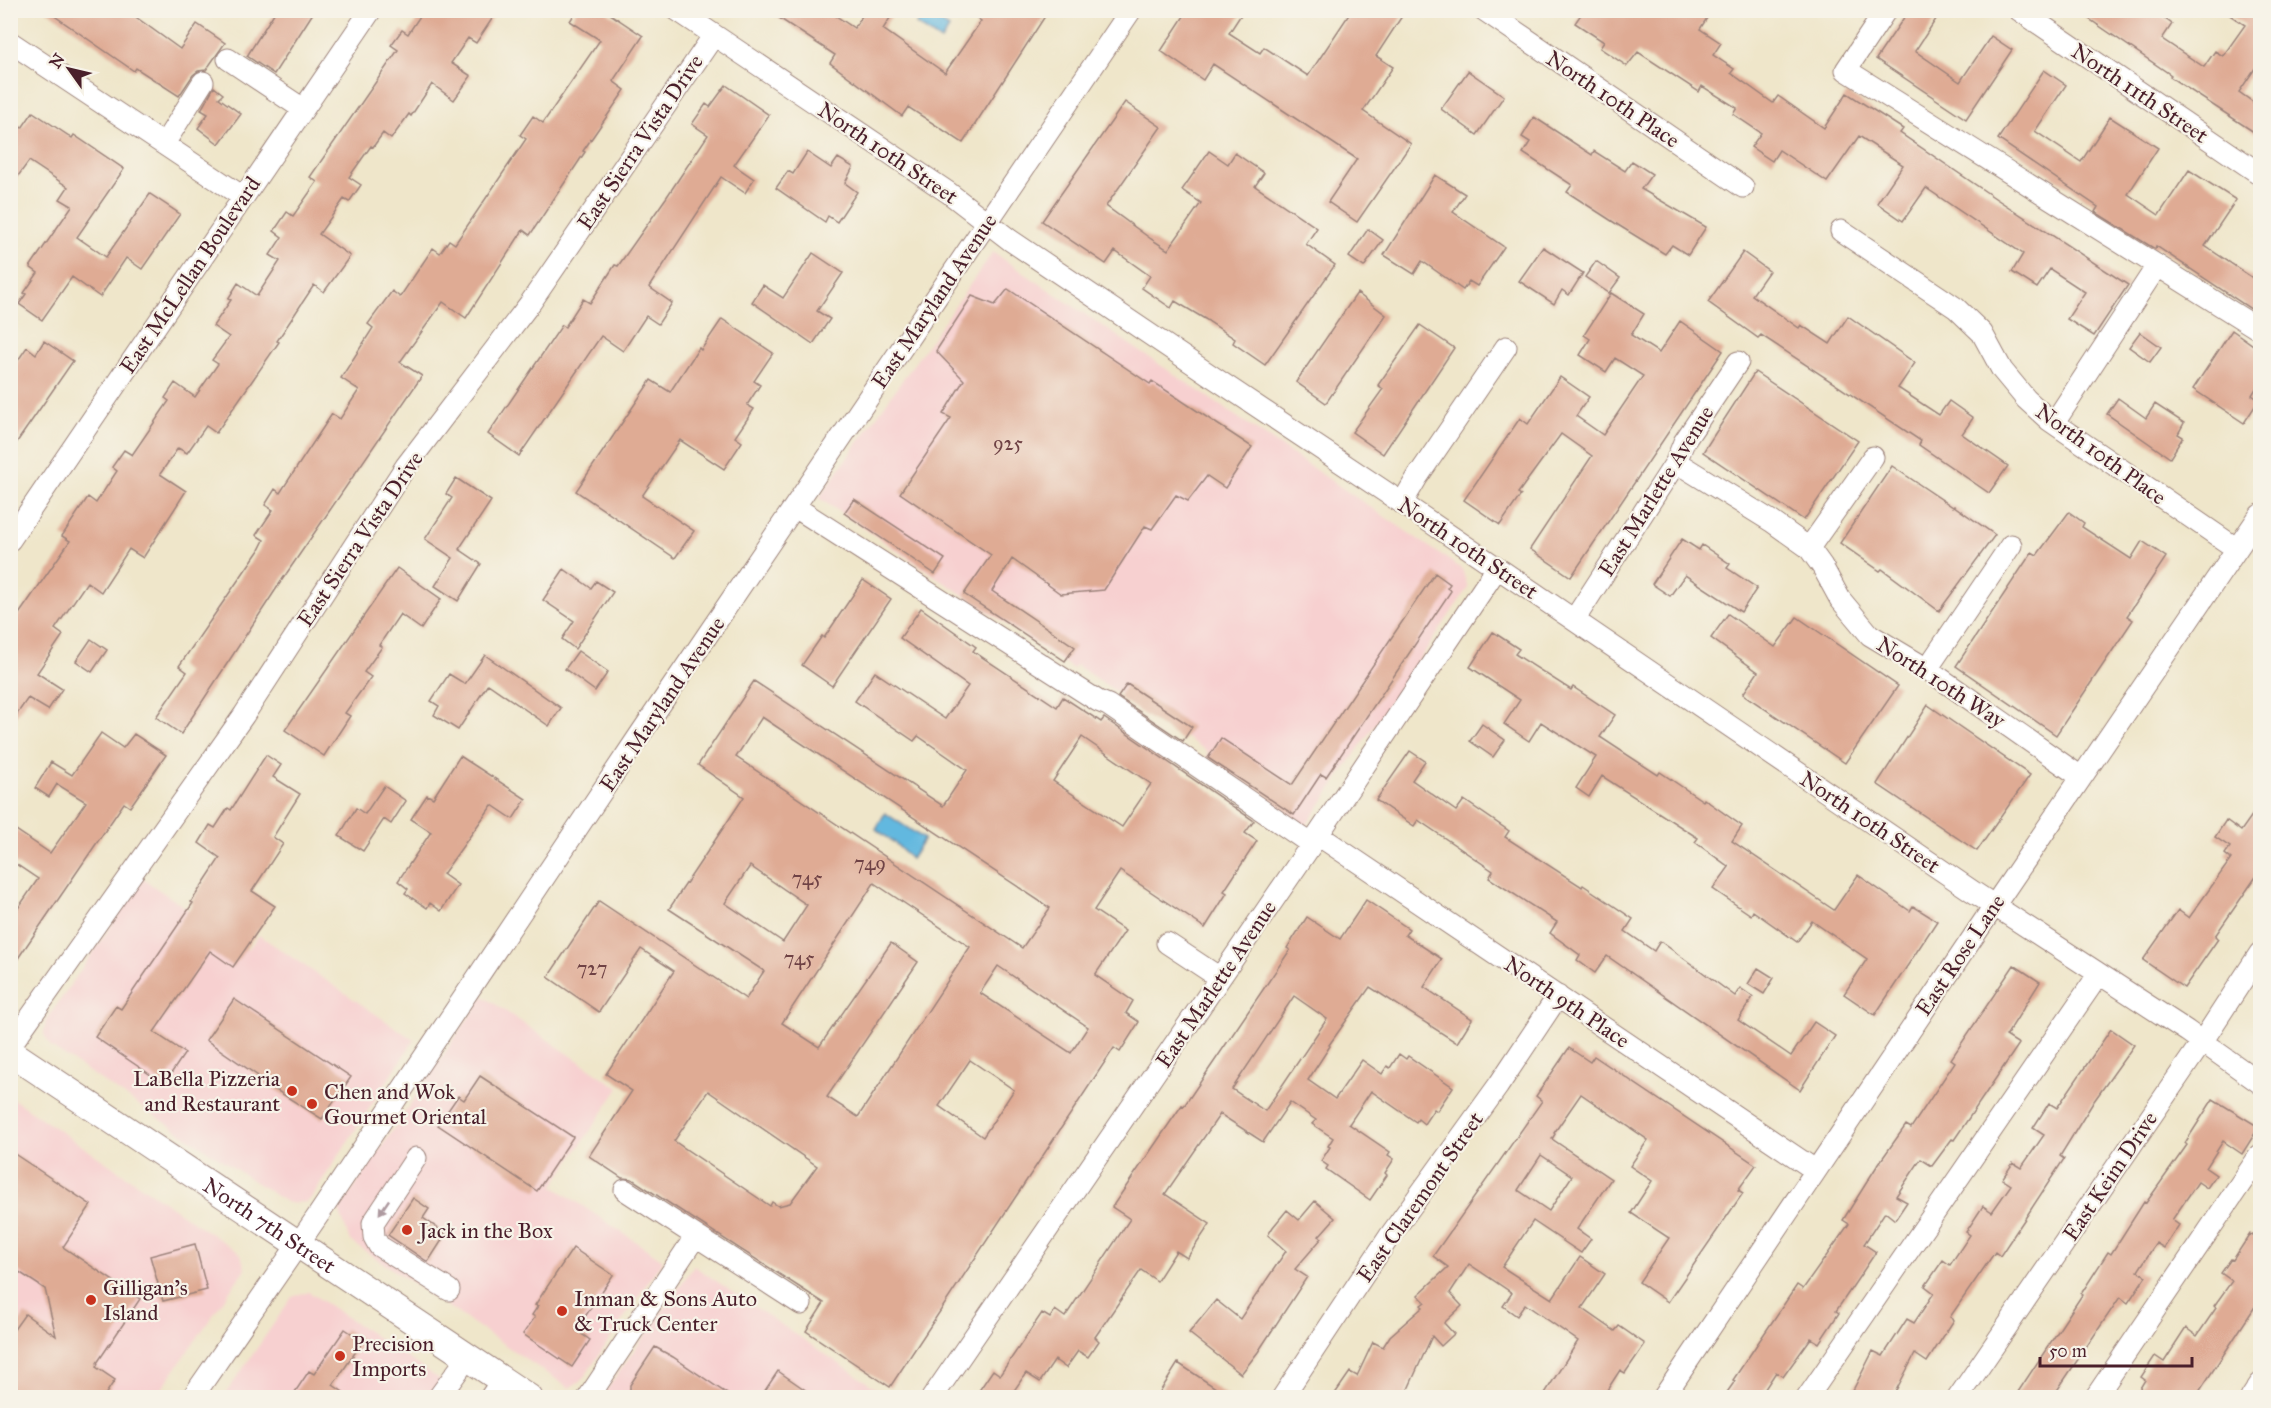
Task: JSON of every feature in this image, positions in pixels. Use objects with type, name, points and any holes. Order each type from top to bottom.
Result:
[{"type":"main road","name":"North 7th Street","points":[[10,1052],[468,1357],[496,1389],[528,1398]]},
{"type":"street","name":"East McLellan Boulevard","points":[[10,540],[371,10]]},
{"type":"street","name":"North 10th Street","points":[[678,10],[949,193],[1010,240],[1402,503],[1994,906],[2202,1042],[2260,1083]]},
{"type":"street","name":"East Maryland Avenue","points":[[192,1398],[1131,10]]},
{"type":"street","name":"North 10th Place","points":[[1484,10],[1743,187]]},
{"type":"street","points":[[1886,10],[1846,70],[2260,330]]},
{"type":"street","name":"North 11th Street","points":[[2019,10],[2260,174]]},
{"type":"street","name":"East Sierra Vista Drive","points":[[10,1046],[244,715],[406,466],[531,302],[714,35]]},
{"type":"street","points":[[10,42],[243,197]]},
{"type":"street","points":[[228,59],[303,109]]},
{"type":"street","points":[[164,144],[203,82]]},
{"type":"street","name":"North 10th Place","points":[[1841,231],[1956,308],[1982,333],[2002,370],[2026,399],[2054,423],[2237,549]]},
{"type":"street","points":[[2054,423],[2157,266]]},
{"type":"street","points":[[1402,503],[1506,347]]},
{"type":"street","name":"East Marlette Avenue","points":[[1574,620],[1676,462],[1684,442],[1738,362]]},
{"type":"street","points":[[1809,548],[1873,457]]},
{"type":"street","name":"North 10th Way","points":[[1676,462],[1771,521],[1809,548],[1840,599],[1870,635],[1927,669],[2081,777]]},
{"type":"street","name":"North 9th Place","points":[[795,507],[1098,701],[1108,705],[1558,996],[1815,1170]]},
{"type":"street","name":"East Rose Lane","points":[[1663,1398],[2260,515]]},
{"type":"street","points":[[1927,669],[2011,545]]},
{"type":"street","name":"East Marlette Avenue","points":[[932,1398],[1315,840],[1497,568]]},
{"type":"street","points":[[1167,943],[1220,978]]},
{"type":"street","name":"East Keim Drive","points":[[1958,1398],[2202,1042],[2260,953]]},
{"type":"street","points":[[1807,1398],[2099,974]]},
{"type":"street","name":"East Claremont Street","points":[[1282,1398],[1389,1237],[1498,1086],[1558,996]]},
{"type":"street","points":[[2095,1398],[2260,1155]]},
{"type":"street","points":[[416,1158],[374,1223],[374,1237],[379,1246],[449,1290]]},
{"type":"street","points":[[624,1190],[801,1304]]},
{"type":"street","points":[[588,1398],[695,1237]]},
{"type":"street","points":[[438,1398],[468,1357]]},
{"type":"street","points":[[2251,1398],[2260,1384]]},
{"type":"shaded area","points":[[993,252],[1462,569],[1468,588],[1306,826],[1206,759],[1208,752],[1076,665],[1073,669],[819,498]]},
{"type":"shaded area","points":[[143,879],[248,950],[259,935],[414,1040],[307,1202],[288,1203],[275,1195],[51,1047],[47,1040],[44,1034],[46,1021]]},
{"type":"shaded area","points":[[483,996],[619,1088],[553,1186],[663,1260],[583,1379],[569,1388],[350,1241],[339,1210]]},
{"type":"shaded area","points":[[10,1097],[241,1254],[245,1269],[156,1397],[11,1397]]},
{"type":"shaded area","points":[[694,1266],[889,1397],[604,1398],[607,1389]]},
{"type":"shaded area","points":[[309,1292],[466,1397],[223,1398],[292,1297]]},
{"type":"water","points":[[925,12],[949,28],[941,41],[916,24]]},
{"type":"water","points":[[885,813],[924,839],[911,859],[876,829]]},
{"type":"building","points":[[46,10],[126,10],[180,49],[197,24],[225,43],[206,70],[198,71],[193,75],[179,96],[136,68],[134,71]]},
{"type":"building","points":[[276,10],[315,10],[274,74],[247,56]]},
{"type":"building","points":[[424,10],[498,10],[476,43],[468,38],[451,63],[471,76],[454,100],[432,84],[411,116],[409,114],[391,139],[383,133],[349,177],[361,185],[349,202],[344,199],[319,234],[350,256],[324,292],[314,285],[277,341],[279,342],[216,433],[206,426],[187,453],[178,448],[160,474],[186,491],[143,558],[129,549],[101,592],[87,582],[55,629],[63,635],[37,673],[62,689],[48,710],[28,698],[10,724],[10,627],[70,541],[62,536],[88,497],[96,503],[117,471],[112,467],[124,450],[132,455],[169,401],[165,398],[175,383],[195,397],[218,364],[212,360],[229,337],[213,326],[231,300],[228,299],[238,283],[257,296],[280,261],[270,255],[282,237],[274,231],[287,212],[293,216],[317,182],[310,177],[398,50],[391,45],[402,30],[408,34]]},
{"type":"building","points":[[577,10],[604,10],[643,36],[613,81],[625,90],[530,235],[523,230],[466,318],[443,302],[400,362],[422,376],[282,580],[181,734],[156,717],[187,672],[179,666],[259,550],[264,540],[256,535],[273,510],[265,505],[275,489],[280,493],[332,414],[340,419],[359,390],[341,378],[373,328],[368,324],[392,291],[400,297],[433,248],[440,253],[449,240],[455,244],[526,139],[520,135],[533,116],[543,123],[600,40],[570,21]]},
{"type":"building","points":[[767,10],[827,10],[854,28],[866,10],[895,10],[883,29],[945,73],[981,21],[966,10],[1049,10],[963,143],[908,107],[902,116],[830,63],[835,55]]},
{"type":"building","points":[[1188,10],[1244,10],[1229,33],[1260,53],[1264,47],[1308,76],[1352,10],[1406,10],[1376,56],[1393,67],[1363,111],[1411,144],[1357,222],[1328,202],[1357,159],[1213,64],[1203,80],[1161,51]]},
{"type":"building","points":[[1584,10],[1712,10],[1700,29],[1721,43],[1713,55],[1734,69],[1731,73],[1773,103],[1778,96],[1824,128],[1847,93],[1903,129],[1900,133],[1995,198],[2128,285],[2094,336],[2067,319],[2085,292],[2050,269],[2037,288],[2012,272],[2023,254],[1926,188],[1903,221],[1877,203],[1903,165],[1859,136],[1827,182],[1779,150],[1772,161],[1751,147],[1761,133],[1733,114],[1737,108],[1702,86],[1699,92],[1638,52],[1627,66],[1600,48],[1604,42],[1575,23]]},
{"type":"building","points":[[1909,10],[1942,10],[1915,51],[1960,82],[1991,36],[2012,50],[1966,119],[1876,59]]},
{"type":"building","points":[[2076,10],[2153,10],[2172,24],[2162,39],[2204,67],[2215,51],[2223,56],[2245,25],[2222,10],[2260,10],[2260,61],[2239,92],[2260,107],[2260,136],[2170,77],[2171,75]]},
{"type":"building","points":[[2044,70],[2066,85],[2035,131],[2081,162],[2110,117],[2158,148],[2128,194],[2159,215],[2189,170],[2236,200],[2205,246],[2260,283],[2260,315],[2156,246],[2155,249],[2095,212],[2098,207],[1998,139]]},
{"type":"building","points":[[1468,71],[1504,96],[1477,135],[1441,109]]},
{"type":"building","points":[[726,85],[769,115],[734,165],[754,179],[745,193],[721,177],[649,287],[672,303],[658,324],[646,316],[623,351],[601,336],[519,456],[488,434],[562,325],[565,327],[583,299],[590,303],[615,265],[618,266],[666,198],[708,135],[692,124],[706,104],[710,107]]},
{"type":"building","points":[[214,87],[223,94],[219,98],[241,114],[219,144],[198,128],[208,114],[201,110]]},
{"type":"building","points":[[1125,102],[1161,127],[1106,206],[1151,239],[1168,250],[1201,203],[1182,190],[1209,151],[1228,164],[1235,153],[1264,173],[1255,186],[1317,228],[1306,244],[1335,265],[1265,365],[1233,343],[1235,339],[1205,319],[1175,301],[1171,308],[1142,288],[1150,276],[1115,251],[1106,264],[1042,221]]},
{"type":"building","points":[[33,112],[72,138],[74,135],[124,169],[77,237],[106,257],[150,194],[180,214],[142,269],[126,258],[100,297],[72,277],[42,320],[19,304],[38,273],[30,267],[72,206],[60,199],[68,187],[29,161],[10,187],[10,120],[22,128]]},
{"type":"building","points":[[1534,117],[1592,155],[1594,151],[1625,171],[1632,161],[1652,174],[1641,189],[1706,227],[1688,255],[1672,245],[1665,254],[1618,225],[1567,192],[1572,185],[1523,153],[1530,142],[1522,137]]},
{"type":"building","points":[[807,152],[831,168],[838,158],[853,167],[845,183],[857,192],[837,222],[828,216],[825,222],[776,188],[788,171],[793,174]]},
{"type":"building","points":[[1435,175],[1465,194],[1453,212],[1504,247],[1477,286],[1469,281],[1463,290],[1422,261],[1414,274],[1384,255]]},
{"type":"building","points":[[1368,229],[1383,240],[1364,267],[1349,257]]},
{"type":"building","points":[[1543,247],[1583,273],[1569,295],[1562,290],[1554,304],[1519,281]]},
{"type":"building","points":[[1743,252],[1769,271],[1752,295],[1799,328],[1801,325],[1830,344],[1848,316],[1915,363],[1898,388],[1939,415],[1949,401],[1973,418],[1962,434],[2008,466],[1989,493],[1919,445],[1921,441],[1761,335],[1758,338],[1708,302]]},
{"type":"building","points":[[813,253],[843,273],[817,311],[830,319],[813,344],[752,302],[763,285],[783,298]]},
{"type":"building","points":[[1596,261],[1620,278],[1609,293],[1585,277]]},
{"type":"building","points":[[1008,289],[1150,384],[1152,381],[1252,447],[1225,488],[1207,476],[1188,501],[1176,495],[1152,529],[1145,526],[1104,590],[1061,594],[1012,559],[992,591],[1075,647],[1065,661],[964,594],[991,555],[900,493],[951,418],[943,414],[964,380],[936,351],[972,296],[995,305]]},
{"type":"building","points":[[1357,293],[1386,315],[1326,403],[1296,382]]},
{"type":"building","points":[[1611,293],[1644,314],[1631,335],[1659,353],[1680,321],[1723,351],[1571,577],[1530,549],[1592,456],[1561,434],[1518,493],[1521,495],[1500,525],[1464,500],[1520,418],[1528,424],[1560,377],[1589,397],[1576,416],[1603,435],[1643,376],[1615,358],[1606,372],[1580,355],[1590,339],[1584,335]]},
{"type":"building","points":[[722,319],[773,353],[754,381],[760,385],[747,405],[754,409],[735,437],[742,442],[724,469],[680,440],[642,496],[694,531],[675,558],[576,491],[651,380],[670,392],[699,348],[701,350]]},
{"type":"building","points":[[1420,325],[1454,348],[1383,454],[1352,432],[1383,389],[1378,385]]},
{"type":"building","points":[[2232,330],[2260,350],[2260,382],[2252,395],[2259,400],[2244,423],[2193,389]]},
{"type":"building","points":[[2140,332],[2161,347],[2150,362],[2129,347]]},
{"type":"building","points":[[44,341],[73,361],[10,452],[10,372],[27,347],[36,354]]},
{"type":"building","points":[[1755,372],[1858,441],[1804,520],[1703,452]]},
{"type":"building","points":[[2118,398],[2146,418],[2155,404],[2184,423],[2178,434],[2183,437],[2170,458],[2107,414]]},
{"type":"building","points":[[1892,466],[1995,535],[1939,611],[1882,569],[1880,571],[1840,543]]},
{"type":"building","points":[[456,478],[491,501],[459,549],[481,564],[458,601],[435,586],[453,558],[425,539],[452,498],[446,494]]},
{"type":"building","points":[[854,499],[945,559],[935,574],[844,513]]},
{"type":"building","points":[[2069,512],[2084,523],[2082,527],[2131,559],[2142,541],[2166,557],[2127,616],[2133,620],[2056,735],[1956,666],[2032,552],[2037,555]]},
{"type":"building","points":[[1682,539],[1699,550],[1702,545],[1730,564],[1727,568],[1757,588],[1741,612],[1685,575],[1670,596],[1652,584]]},
{"type":"building","points":[[397,568],[441,599],[421,629],[400,614],[379,645],[382,647],[364,672],[371,677],[345,713],[350,716],[324,756],[285,730]]},
{"type":"building","points":[[564,569],[591,588],[596,581],[613,592],[575,649],[562,639],[574,621],[543,600]]},
{"type":"building","points":[[1435,573],[1450,584],[1447,588],[1451,591],[1326,777],[1321,774],[1294,815],[1208,758],[1221,738],[1292,785]]},
{"type":"building","points":[[863,580],[891,599],[832,686],[802,665],[822,636],[824,638]]},
{"type":"building","points":[[921,608],[976,647],[973,651],[1057,707],[1063,697],[1101,722],[1104,718],[1254,821],[1245,833],[1257,841],[1224,891],[1227,893],[1205,928],[1120,871],[1094,910],[1125,931],[1095,975],[1133,1001],[1126,1013],[1139,1022],[1120,1052],[1114,1048],[890,1387],[806,1331],[824,1303],[632,1179],[622,1178],[589,1156],[632,1091],[606,1074],[674,971],[641,949],[599,1012],[548,977],[599,901],[746,999],[764,971],[669,909],[744,797],[698,765],[754,681],[943,806],[967,770],[918,736],[914,741],[855,701],[875,672],[945,719],[968,686],[900,638]],"holes":[[[762,717],[1050,908],[1022,948],[736,757]],[[1082,737],[1151,784],[1122,827],[1053,781]],[[750,866],[807,905],[783,942],[725,903]],[[874,883],[970,947],[858,1117],[827,1097],[918,962],[891,943],[819,1047],[782,1023]],[[998,966],[1088,1027],[1071,1053],[980,993]],[[970,1060],[1014,1090],[983,1137],[939,1106]],[[708,1091],[817,1166],[790,1203],[778,1206],[772,1202],[770,1206],[674,1141]]]},
{"type":"building","points":[[1728,614],[1775,647],[1797,617],[1898,686],[1845,763],[1743,694],[1758,672],[1711,638]]},
{"type":"building","points":[[1493,632],[1519,649],[1515,654],[1571,690],[1573,687],[1615,715],[1600,737],[1658,775],[1660,772],[1703,801],[1704,799],[1742,826],[1732,841],[1834,910],[1858,875],[1910,911],[1913,906],[1937,921],[1875,1015],[1844,994],[1867,959],[1812,921],[1797,942],[1753,911],[1751,915],[1713,889],[1729,867],[1695,842],[1698,838],[1602,776],[1589,797],[1576,788],[1596,757],[1541,722],[1529,741],[1504,724],[1520,700],[1470,667]]},
{"type":"building","points":[[91,639],[107,650],[92,672],[76,661]]},
{"type":"building","points":[[578,651],[608,672],[595,691],[565,669]]},
{"type":"building","points":[[485,655],[561,708],[549,726],[488,684],[458,730],[434,715],[439,706],[431,701],[449,674],[465,684]]},
{"type":"building","points":[[1127,684],[1192,727],[1183,741],[1118,697]]},
{"type":"building","points":[[1928,705],[2030,775],[1977,851],[1877,784]]},
{"type":"building","points":[[1482,724],[1505,740],[1493,757],[1470,741]]},
{"type":"building","points":[[101,733],[123,748],[134,734],[166,755],[130,807],[124,803],[10,970],[10,920],[38,879],[10,860],[10,826],[50,853],[86,802],[57,784],[49,797],[35,788],[51,762],[72,775]]},
{"type":"building","points":[[1410,751],[1425,761],[1412,780],[1456,811],[1464,800],[1509,831],[1505,837],[1633,919],[1625,931],[1654,951],[1660,941],[1735,996],[1740,988],[1753,997],[1738,1020],[1791,1056],[1814,1022],[1835,1036],[1800,1090],[1607,956],[1595,973],[1577,960],[1580,955],[1550,933],[1557,922],[1489,878],[1493,871],[1418,820],[1414,826],[1376,800]]},
{"type":"building","points":[[266,755],[281,765],[273,777],[300,794],[273,837],[283,844],[252,891],[275,906],[233,967],[210,951],[154,1032],[185,1053],[164,1084],[95,1037],[116,1006],[121,1009],[193,903],[191,902],[220,858],[199,843],[210,825],[215,828],[228,808],[231,810]]},
{"type":"building","points":[[460,756],[526,799],[513,819],[492,805],[443,874],[458,885],[441,911],[430,903],[427,908],[405,893],[408,889],[398,881],[431,832],[411,819],[427,795],[433,798]]},
{"type":"building","points":[[384,786],[406,801],[391,824],[384,819],[363,851],[339,836],[356,808],[365,814]]},
{"type":"building","points":[[2260,804],[2260,871],[2215,936],[2218,939],[2184,988],[2143,960],[2178,910],[2189,918],[2231,859],[2225,854],[2230,847],[2215,837],[2226,820],[2241,831]]},
{"type":"building","points":[[1366,900],[1409,929],[1405,935],[1442,959],[1424,987],[1472,1019],[1457,1043],[1370,987],[1329,1045],[1308,1080],[1335,1099],[1362,1060],[1382,1074],[1387,1066],[1390,1068],[1399,1054],[1406,1059],[1408,1056],[1453,1087],[1437,1111],[1434,1109],[1424,1124],[1418,1119],[1416,1122],[1371,1091],[1349,1124],[1390,1152],[1388,1155],[1394,1159],[1385,1173],[1387,1175],[1370,1200],[1326,1169],[1328,1166],[1321,1161],[1333,1138],[1312,1124],[1316,1120],[1290,1102],[1263,1142],[1220,1114],[1165,1194],[1210,1224],[1187,1258],[1176,1251],[1157,1281],[1141,1270],[1095,1337],[1099,1341],[1088,1357],[1078,1351],[1066,1368],[1055,1360],[1040,1382],[1026,1373],[1009,1398],[974,1398],[993,1370],[1000,1375],[1042,1313],[1050,1318],[1055,1310],[1065,1317],[1130,1219],[1112,1207],[1290,950],[1287,948],[1307,917],[1340,939]],"holes":[[[1294,996],[1327,1019],[1265,1111],[1232,1089]]]},
{"type":"building","points":[[2014,965],[2040,982],[2006,1036],[2019,1044],[1954,1140],[1952,1139],[1932,1166],[1921,1159],[1896,1196],[1907,1202],[1895,1220],[1885,1212],[1864,1244],[1876,1252],[1836,1311],[1839,1313],[1819,1343],[1811,1338],[1783,1377],[1776,1372],[1759,1398],[1723,1398],[1797,1285],[1803,1289],[1849,1224],[1843,1220],[1877,1166],[1906,1125],[1911,1128],[1955,1062],[1951,1059]]},
{"type":"building","points":[[1758,968],[1774,978],[1764,994],[1748,984]]},
{"type":"building","points":[[234,999],[351,1077],[322,1119],[260,1080],[261,1078],[206,1040]]},
{"type":"building","points":[[2111,1029],[2134,1045],[2094,1101],[2060,1156],[2064,1159],[2000,1256],[1995,1252],[1950,1317],[1954,1320],[1927,1362],[1915,1354],[1892,1398],[1849,1398],[1873,1351],[1883,1356],[1907,1319],[1914,1323],[1934,1293],[1925,1286],[1943,1260],[1950,1265],[1970,1235],[1966,1232],[1983,1206],[1992,1212],[2011,1185],[2002,1179],[2013,1163],[2021,1168],[2044,1135],[2033,1128],[2049,1103],[2057,1108]]},
{"type":"building","points":[[1569,1048],[1590,1062],[1594,1056],[1756,1165],[1738,1190],[1743,1193],[1668,1302],[1639,1282],[1669,1238],[1631,1213],[1652,1181],[1630,1166],[1648,1140],[1581,1094],[1552,1139],[1611,1179],[1577,1229],[1591,1239],[1581,1253],[1533,1221],[1502,1267],[1552,1299],[1580,1257],[1605,1274],[1582,1308],[1615,1331],[1619,1326],[1645,1344],[1625,1373],[1620,1370],[1602,1398],[1542,1398],[1578,1341],[1525,1304],[1517,1316],[1503,1306],[1512,1293],[1469,1264],[1450,1293],[1462,1306],[1444,1323],[1454,1334],[1441,1346],[1432,1336],[1404,1398],[1332,1398],[1350,1372],[1357,1376],[1373,1342],[1383,1347],[1390,1336],[1423,1307],[1421,1305],[1425,1302],[1418,1295],[1448,1267],[1433,1256],[1542,1101],[1536,1096]],"holes":[[[1541,1155],[1572,1176],[1549,1211],[1518,1190]]]},
{"type":"building","points":[[480,1076],[573,1137],[537,1191],[438,1125],[458,1096],[464,1100]]},
{"type":"building","points":[[2213,1099],[2259,1127],[2242,1154],[2223,1141],[2206,1168],[2216,1175],[2207,1188],[2198,1182],[2172,1220],[2179,1225],[2164,1248],[2156,1243],[2138,1271],[2146,1276],[2128,1303],[2120,1297],[2052,1398],[2014,1398],[2108,1252],[2111,1254],[2144,1202],[2146,1203],[2187,1145],[2185,1143]]},
{"type":"building","points":[[10,1151],[91,1205],[63,1247],[140,1299],[97,1363],[96,1367],[115,1380],[103,1398],[10,1398],[10,1335],[25,1314],[56,1336],[45,1289],[10,1266]]},
{"type":"building","name":"Jack in the Box","points":[[413,1198],[429,1209],[423,1218],[446,1234],[428,1262],[388,1235]]},
{"type":"building","points":[[1315,1201],[1335,1218],[1319,1236],[1322,1238],[1295,1269],[1307,1277],[1241,1374],[1189,1333],[1216,1300],[1240,1319],[1286,1251],[1268,1235],[1273,1227],[1287,1210],[1299,1220]]},
{"type":"building","points":[[2250,1234],[2260,1241],[2260,1299],[2195,1398],[2134,1398],[2145,1380],[2141,1377],[2155,1356],[2164,1362],[2186,1328],[2197,1336],[2232,1281],[2221,1273],[2231,1259],[2233,1260]]},
{"type":"building","points":[[195,1244],[207,1290],[163,1301],[150,1256]]},
{"type":"building","name":"Inman & Sons Auto & Truck Center","points":[[573,1248],[613,1275],[576,1330],[590,1340],[572,1367],[523,1334],[535,1317],[532,1315],[538,1306],[535,1305]]},
{"type":"building","name":"Precision Imports","points":[[345,1329],[363,1341],[333,1385],[352,1398],[291,1398],[309,1371],[314,1374]]},
{"type":"building","points":[[655,1347],[733,1398],[625,1398],[630,1385]]},
{"type":"building","points":[[1178,1363],[1231,1398],[1156,1398]]},
{"type":"building","points":[[778,1371],[817,1398],[760,1398]]},
{"type":"place","name":"LaBella Pizzeria and Restaurant","points":[[292,1091]]},
{"type":"place","name":"Chen and Wok Gourmet Oriental","points":[[312,1104]]},
{"type":"place","name":"Jack in the Box","points":[[407,1230]]},
{"type":"place","name":"Gilligan's Island","points":[[91,1300]]},
{"type":"place","name":"Inman & Sons Auto & Truck Center","points":[[562,1311]]},
{"type":"place","name":"Precision Imports","points":[[340,1356]]}]
